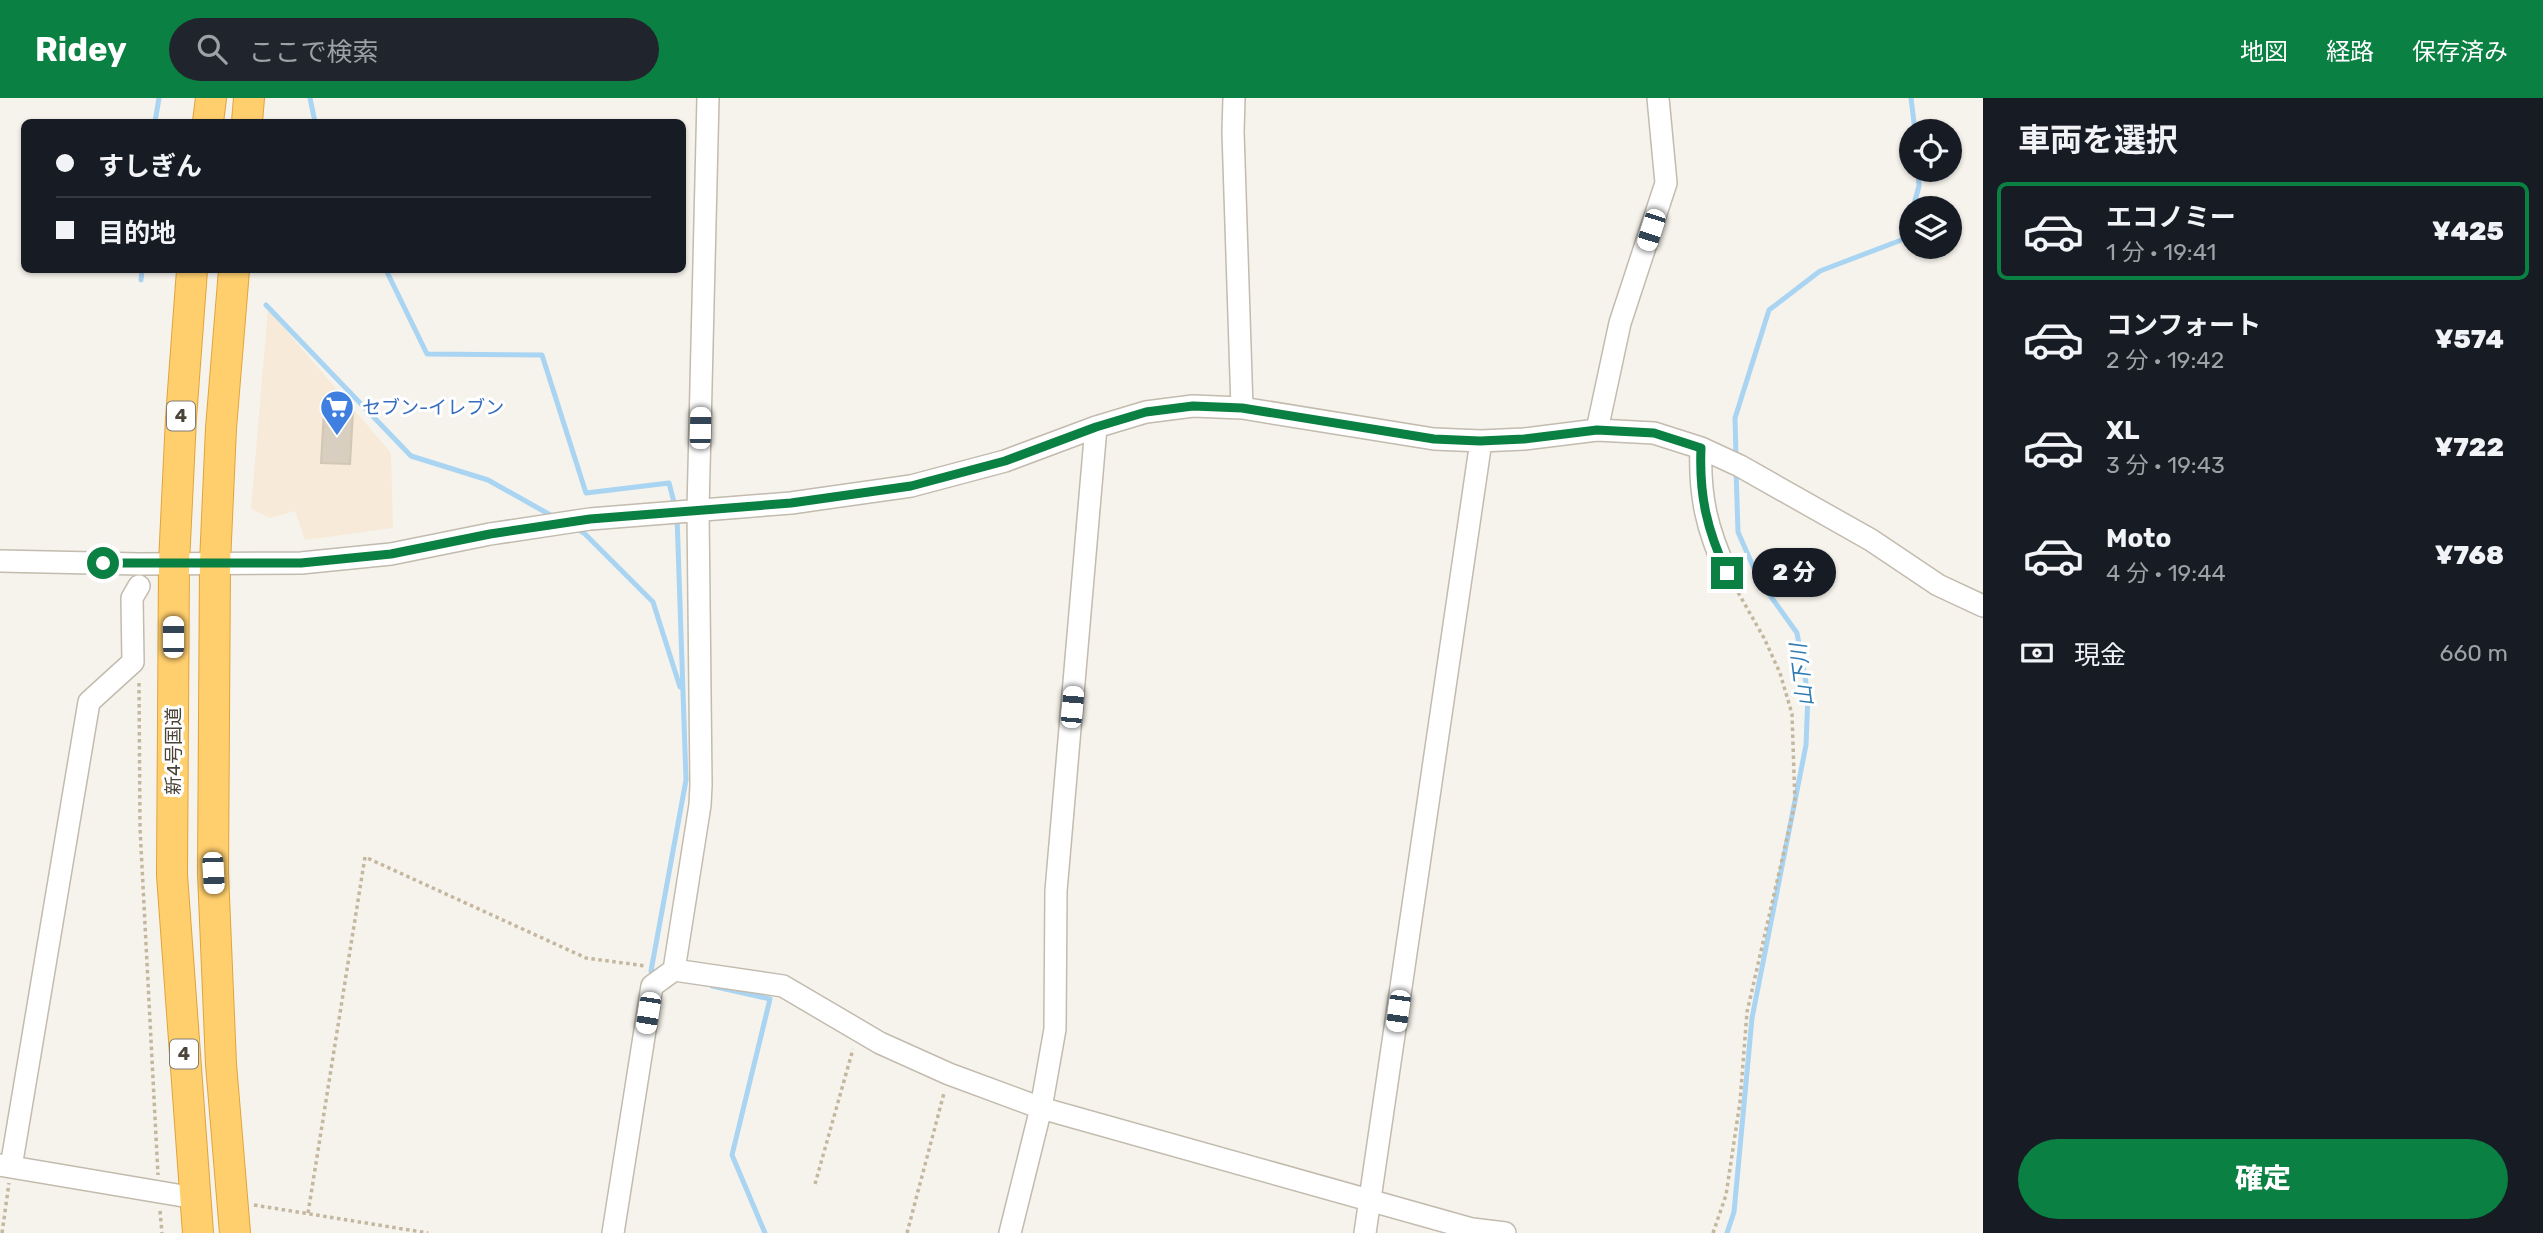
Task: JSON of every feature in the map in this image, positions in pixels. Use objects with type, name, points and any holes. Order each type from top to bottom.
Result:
[{"type":"highway","points":[[208,119],[211,98]]},
{"type":"highway","points":[[247,119],[249,98]]},
{"type":"highway","name":"新4号国道","points":[[191,273],[174,564],[172,875],[198,1233]]},
{"type":"highway","name":"4","points":[[234,273],[221,428],[215,563],[213,873],[221,1064],[235,1233]]},
{"type":"street","points":[[674,970],[700,805],[698,510],[708,98]]},
{"type":"street","points":[[1234,98],[1242,408]]},
{"type":"street","points":[[1597,430],[1620,323],[1666,183],[1658,98]]},
{"type":"street","points":[[0,561],[301,563],[391,554],[490,534],[578,521],[791,503],[911,486],[1005,461],[1096,427],[1146,412],[1193,406],[1242,408],[1434,439],[1524,439],[1597,430],[1654,433],[1701,448],[1740,466],[1871,540],[1938,585],[1983,606]]},
{"type":"street","points":[[1010,1233],[1041,1108],[1055,1029],[1056,891],[1096,427]]},
{"type":"street","points":[[1365,1233],[1480,441]]},
{"type":"street","points":[[1701,448],[1700,484],[1713,544],[1727,573]]},
{"type":"street","points":[[139,586],[132,598],[133,662],[89,702],[6,1166],[195,1198]]},
{"type":"street","points":[[613,1233],[652,986],[674,970],[783,986],[880,1043],[949,1074],[1041,1108],[1472,1229],[1505,1233]]},
{"type":"path","points":[[1713,1233],[1726,1195],[1732,1156],[1740,1102],[1747,1012],[1795,803],[1792,713],[1780,673],[1765,638],[1727,573]]},
{"type":"path","points":[[133,662],[139,679],[140,828],[162,1233]]},
{"type":"path","points":[[308,1213],[365,858],[586,958],[674,970]]},
{"type":"path","points":[[816,1184],[859,1030]]},
{"type":"path","points":[[907,1233],[949,1074]]},
{"type":"path","points":[[2,1233],[6,1166]]},
{"type":"path","points":[[264,1206],[428,1233]]},
{"type":"shaded area","points":[[268,309],[391,453],[393,528],[305,540],[295,511],[270,518],[251,509]]},
{"type":"building","name":"セブン-イレブン","points":[[324,410],[353,412],[350,464],[321,463]]},
{"type":"waterway","points":[[156,119],[159,98]]},
{"type":"waterway","points":[[310,98],[314,119]]},
{"type":"waterway","name":"山下川","points":[[1911,98],[1914,119]]},
{"type":"waterway","name":"山下川","points":[[1916,196],[1919,182]]},
{"type":"waterway","name":"山下川","points":[[1736,457],[1735,418],[1769,310],[1820,271],[1899,241]]},
{"type":"waterway","points":[[141,280],[142,273]]},
{"type":"waterway","points":[[387,273],[427,354],[542,355],[586,493],[669,483],[675,506]]},
{"type":"waterway","points":[[266,305],[411,456],[488,480],[554,517]]},
{"type":"waterway","name":"山下川","points":[[1727,1233],[1734,1212],[1752,1018],[1806,745],[1808,694],[1797,633],[1759,580],[1738,532],[1736,470]]},
{"type":"waterway","points":[[658,973],[651,971],[686,780],[677,516]]},
{"type":"waterway","points":[[575,528],[584,533],[653,602],[680,687]]},
{"type":"waterway","points":[[712,986],[770,999],[732,1155],[765,1233]]},
{"type":"place","name":"セブン-イレブン","points":[[337,437]]},
{"type":"route","points":[[103,563],[301,563],[391,554],[490,534],[590,519],[791,503],[911,486],[1005,461],[1096,427],[1146,412],[1193,406],[1242,408],[1434,439],[1524,439],[1597,430],[1654,433],[1701,448],[1700,484],[1713,544],[1727,573]]}]
